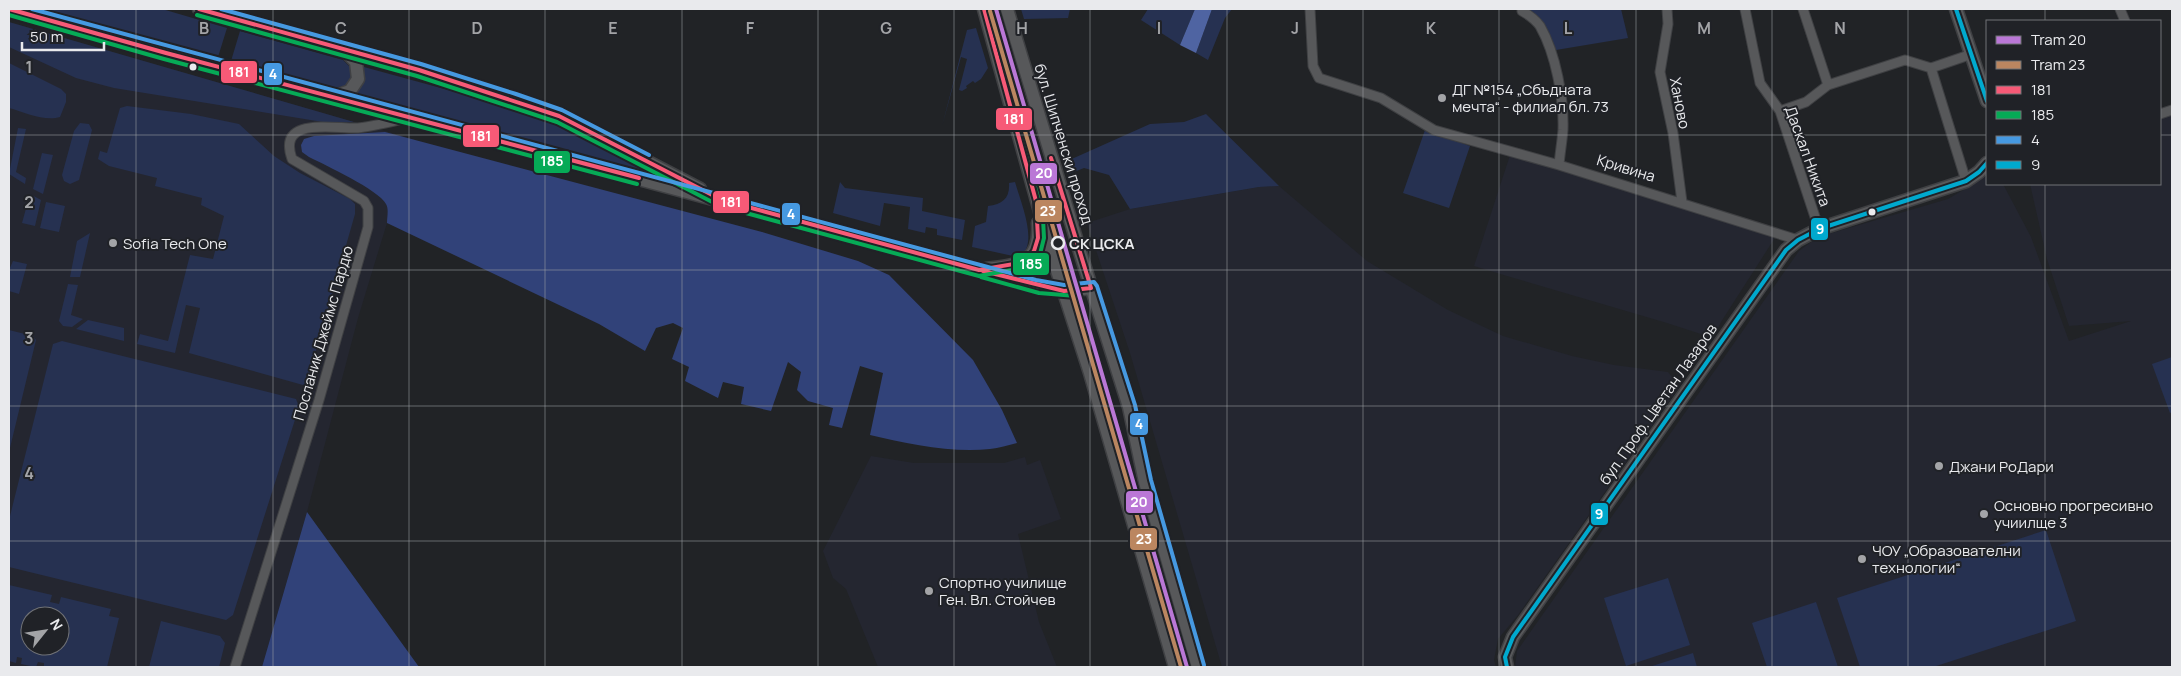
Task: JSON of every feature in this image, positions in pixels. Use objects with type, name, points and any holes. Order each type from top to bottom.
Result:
[{"type":"main road","points":[[9,9],[330,97],[385,118],[407,118],[1064,291],[1091,288]]},
{"type":"main road","points":[[200,9],[514,100],[559,116],[722,200]]},
{"type":"main road","points":[[984,9],[1036,201],[1098,399],[1175,667]]},
{"type":"main road","name":"бул. Шипченски проход","points":[[1007,9],[1129,407],[1145,482],[1198,667]]},
{"type":"main road","points":[[1956,9],[1986,98]]},
{"type":"main road","points":[[330,97],[350,91],[358,79],[356,62],[342,49]]},
{"type":"main road","points":[[1798,240],[1820,229],[1966,182],[1986,164]]},
{"type":"main road","points":[[979,270],[1021,264],[1032,255],[1038,238],[1036,201]]},
{"type":"main road","name":"бул. Проф. Цветан Лазаров","points":[[1506,667],[1505,657],[1513,636],[1786,250],[1798,240]]},
{"type":"street","name":"Кривина","points":[[1310,9],[1313,66],[1319,78],[1381,98],[1434,130],[1682,202],[1798,240]]},
{"type":"street","points":[[1521,10],[1533,9]]},
{"type":"street","name":"Ханово","points":[[1667,9],[1668,24],[1660,72],[1673,133],[1682,202]]},
{"type":"street","name":"Даскал Никита","points":[[1745,9],[1760,83],[1780,111],[1820,229]]},
{"type":"street","points":[[1803,9],[1828,85]]},
{"type":"street","points":[[1521,10],[1533,18],[1539,26],[1550,51],[1561,91],[1563,130],[1559,165]]},
{"type":"street","points":[[1780,111],[1806,102],[1828,85],[1905,60],[1931,68],[1972,54]]},
{"type":"street","points":[[1931,68],[1966,182]]},
{"type":"street","name":"Посланик Джеймс Пардю","points":[[235,667],[319,400],[368,227],[368,208],[364,201],[292,160],[288,145],[290,139],[304,128],[358,128],[385,118]]},
{"type":"shaded area","points":[[43,9],[162,9],[227,28],[218,57]]},
{"type":"shaded area","points":[[1021,9],[1070,9],[1068,18],[1024,19]]},
{"type":"shaded area","points":[[1148,9],[1195,9],[1180,45],[1141,20]]},
{"type":"shaded area","points":[[1195,9],[1212,9],[1196,53],[1180,45]]},
{"type":"shaded area","points":[[1212,9],[1232,9],[1225,18],[1208,60],[1196,53]]},
{"type":"shaded area","points":[[1521,9],[1621,9],[1628,38],[1550,51],[1539,25]]},
{"type":"shaded area","points":[[9,22],[416,140],[387,223],[358,318],[307,512],[262,667],[9,667]]},
{"type":"shaded area","points":[[9,22],[354,122],[329,123],[114,88],[76,78],[9,47]]},
{"type":"shaded area","points":[[976,28],[988,68],[981,79],[975,83],[973,81],[962,91],[959,90],[967,59],[961,57],[942,126],[967,30]]},
{"type":"shaded area","points":[[240,31],[343,60],[350,67],[352,78],[345,86],[332,88],[231,61]]},
{"type":"shaded area","points":[[9,63],[61,89],[66,94],[66,102],[60,117],[41,117],[9,108]]},
{"type":"shaded area","points":[[364,67],[492,102],[547,120],[650,172],[646,173],[355,94],[363,84]]},
{"type":"shaded area","points":[[127,106],[191,114],[239,124],[274,156],[300,173],[350,199],[355,204],[355,214],[307,382],[303,385],[189,353],[200,308],[186,305],[175,353],[137,344],[140,334],[168,341],[190,255],[213,259],[224,216],[201,205],[202,198],[155,186],[157,178],[109,166],[98,159],[100,151],[107,153],[120,108]]},
{"type":"shaded area","points":[[2172,110],[2172,667],[1515,667],[1517,651],[1799,251],[1818,237],[1948,199],[1986,177],[1986,185],[2004,185],[2031,237],[2069,341],[2131,321],[2069,326],[2047,259],[2030,185],[2161,185],[2161,114]]},
{"type":"shaded area","points":[[1206,114],[1279,186],[1259,187],[1130,209],[1109,175],[1084,168],[1069,174],[1065,162],[1150,124],[1184,122]]},
{"type":"shaded area","points":[[80,123],[89,124],[92,130],[79,180],[70,184],[64,181],[62,175],[74,131]]},
{"type":"shaded area","points":[[18,128],[26,129],[16,172],[26,178],[25,184],[9,174]]},
{"type":"shaded area","points":[[1425,130],[1470,146],[1449,208],[1403,193]]},
{"type":"shaded area","points":[[385,132],[762,232],[858,261],[889,275],[973,360],[1002,410],[1017,443],[990,449],[960,450],[914,444],[870,435],[883,373],[860,366],[842,428],[829,425],[833,408],[808,401],[797,390],[801,372],[788,362],[771,411],[741,404],[744,387],[723,382],[718,398],[685,381],[689,367],[672,359],[683,328],[673,323],[656,328],[645,351],[599,324],[387,223],[387,208],[381,198],[363,185],[302,152],[301,145],[304,139],[314,136]]},
{"type":"shaded area","points":[[1511,152],[1778,233],[1721,322],[1713,338],[1474,266]]},
{"type":"shaded area","points":[[42,153],[53,155],[43,194],[33,189]]},
{"type":"shaded area","points":[[840,182],[845,188],[923,198],[922,211],[965,220],[962,240],[937,235],[937,229],[926,227],[925,233],[908,229],[910,207],[884,203],[880,226],[833,213]]},
{"type":"shaded area","points":[[1015,182],[1028,227],[1028,244],[1025,251],[1013,256],[972,247],[975,226],[986,222],[988,206],[1002,202],[1007,196],[1009,183]]},
{"type":"shaded area","points":[[1279,186],[1367,261],[1448,310],[1503,336],[1572,356],[1614,365],[1668,372],[1680,386],[1518,615],[1498,639],[1494,660],[1496,667],[1222,667],[1130,353],[1087,223],[1130,209],[1259,187]]},
{"type":"shaded area","points":[[30,194],[41,200],[35,226],[22,223]]},
{"type":"shaded area","points":[[46,202],[65,206],[59,232],[40,228]]},
{"type":"shaded area","points":[[90,233],[80,277],[70,277],[77,241]]},
{"type":"shaded area","points":[[13,261],[27,264],[19,294],[9,291],[9,270]]},
{"type":"shaded area","points":[[68,284],[78,285],[71,315],[83,319],[72,327],[63,326],[59,321]]},
{"type":"shaded area","points":[[88,320],[124,328],[124,341],[76,329]]},
{"type":"shaded area","points":[[9,330],[33,336],[36,340],[9,452]]},
{"type":"shaded area","points":[[62,341],[296,399],[299,407],[233,615],[226,620],[9,567],[9,520],[53,344]]},
{"type":"shaded area","points":[[2172,357],[2172,412],[2170,413],[2152,364]]},
{"type":"shaded area","points":[[871,456],[914,463],[1004,463],[1025,457],[1027,465],[1040,460],[1061,519],[1018,534],[1039,622],[1057,667],[878,667],[846,589],[833,578],[823,551]]},
{"type":"shaded area","points":[[307,512],[419,667],[262,667]]},
{"type":"shaded area","points":[[2046,530],[2076,621],[1933,667],[1860,667],[1837,598]]},
{"type":"shaded area","points":[[1668,578],[1690,645],[1626,666],[1604,598]]},
{"type":"shaded area","points":[[9,585],[52,595],[50,602],[59,604],[61,597],[111,609],[109,616],[119,618],[107,667],[44,667],[44,663],[38,662],[35,667],[21,664],[22,658],[17,657],[16,663],[9,661]]},
{"type":"shaded area","points":[[1816,602],[1838,667],[1767,667],[1752,623]]},
{"type":"shaded area","points":[[161,621],[220,636],[225,643],[219,667],[149,667]]},
{"type":"shaded area","points":[[1693,653],[1697,667],[1649,667]]},
{"type":"tram line","name":"20","points":[[996,9],[1187,667]]},
{"type":"tram line","name":"23","points":[[990,11],[1181,667]]},
{"type":"transit line","name":"181","points":[[9,9],[166,53],[639,178]]},
{"type":"transit line","name":"4","points":[[32,9],[1036,280],[1064,285],[1094,282],[1097,286],[1135,405],[1151,480],[1204,665]]},
{"type":"transit line","name":"181","points":[[199,9],[419,70],[559,116],[722,200],[979,270],[1025,262],[1034,251],[1038,238],[1036,201],[984,9]]},
{"type":"transit line","name":"4","points":[[221,9],[421,64],[516,94],[562,110],[649,155]]},
{"type":"transit line","name":"185","points":[[197,15],[417,76],[557,122],[720,206],[979,276],[1028,267],[1040,254],[1044,238],[1042,199],[990,9]]},
{"type":"transit line","name":"9","points":[[1956,9],[1986,98]]},
{"type":"transit line","name":"185","points":[[9,15],[164,59],[637,184]]},
{"type":"transit line","name":"181","points":[[1051,158],[1091,288]]},
{"type":"transit line","name":"9","points":[[1507,667],[1505,657],[1513,637],[1786,250],[1798,240],[1819,229],[1966,181],[1979,172],[1986,164]]},
{"type":"transit line","name":"181","points":[[983,271],[1064,291],[1091,288]]},
{"type":"transit line","name":"185","points":[[981,277],[1039,293],[1076,296]]},
{"type":"place","name":"ДГ №154 „Сбъдната мечта“ - филиал бл. 73","points":[[1442,98]]},
{"type":"place","name":"Sofia Tech One","points":[[113,243]]},
{"type":"place","name":"СК ЦСКА","points":[[1058,243]]},
{"type":"place","name":"Джани РоДари","points":[[1939,466]]},
{"type":"place","name":"Основно прогресивно учиилще 3","points":[[1984,514]]},
{"type":"place","name":"ЧОУ „Образователни технологии“","points":[[1862,559]]},
{"type":"place","name":"Спортно училище Ген. Вл. Стойчев","points":[[929,591]]}]
